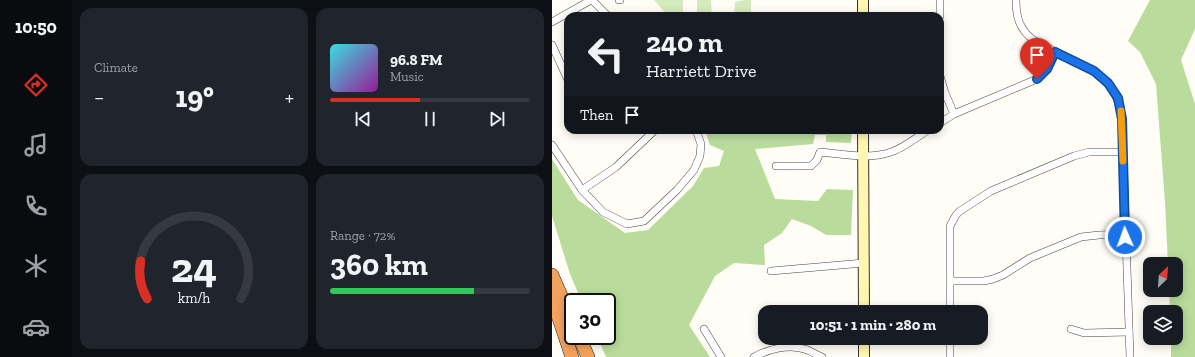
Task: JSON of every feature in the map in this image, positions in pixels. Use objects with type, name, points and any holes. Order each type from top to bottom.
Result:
[{"type":"highway","points":[[552,276],[564,303]]},
{"type":"highway","points":[[552,298],[572,357]]},
{"type":"highway","points":[[583,345],[588,357]]},
{"type":"main road","points":[[863,0],[863,12]]},
{"type":"main road","points":[[863,134],[864,305]]},
{"type":"main road","points":[[864,345],[864,357]]},
{"type":"street","points":[[570,12],[591,0],[604,12]]},
{"type":"street","points":[[940,0],[940,12]]},
{"type":"street","points":[[1016,0],[1016,12],[1022,29],[1035,41],[1103,77],[1118,98],[1121,109],[1130,357]]},
{"type":"street","points":[[552,22],[564,15]]},
{"type":"street","points":[[552,45],[564,71]]},
{"type":"street","points":[[944,120],[954,114],[1037,79],[1047,69],[1055,52]]},
{"type":"street","points":[[944,90],[954,114]]},
{"type":"street","points":[[582,190],[616,166],[651,134]]},
{"type":"street","points":[[552,146],[582,190],[603,212],[627,224],[644,221],[677,190],[694,170],[700,156],[701,144],[697,134]]},
{"type":"street","points":[[776,166],[811,166],[817,160],[820,152],[878,155],[892,152],[921,134]]},
{"type":"street","points":[[950,305],[950,226],[956,215],[966,206],[991,191],[1074,156],[1089,152],[1122,152]]},
{"type":"street","points":[[951,281],[993,279],[1003,275],[1030,258],[1081,237],[1125,234]]},
{"type":"street","points":[[771,271],[864,264]]},
{"type":"street","points":[[704,329],[721,357]]},
{"type":"street","points":[[1071,329],[1084,333],[1129,332]]},
{"type":"street","points":[[950,345],[950,357]]},
{"type":"street","points":[[754,357],[768,351],[787,347],[804,349],[822,357]]},
{"type":"green space","points":[[654,0],[683,0],[683,12],[664,12]]},
{"type":"green space","points":[[697,0],[711,0],[712,12],[697,12]]},
{"type":"green space","points":[[751,0],[751,12],[734,12],[735,2]]},
{"type":"green space","points":[[1150,0],[1195,0],[1195,29],[1181,60],[1195,104],[1195,357],[1171,357],[1171,345],[1183,345],[1183,305],[1170,305],[1169,297],[1183,297],[1183,257],[1168,257],[1156,84],[1140,52],[1128,41]]},
{"type":"green space","points":[[706,134],[852,134],[851,143],[826,142],[826,135],[815,135],[813,144],[755,149],[775,199],[818,201],[827,189],[853,190],[851,235],[826,235],[811,226],[792,219],[782,233],[764,245],[765,265],[734,263],[715,276],[689,325],[710,357],[606,357],[601,345],[616,345],[616,293],[578,293],[570,274],[552,216],[552,159],[578,200],[625,233],[648,230],[693,186],[704,168],[719,166],[724,151],[710,145]]},
{"type":"slow traffic","points":[[1121,111],[1123,161]]},
{"type":"route","points":[[1037,79],[1047,69],[1055,52],[1086,66],[1103,77],[1118,98],[1122,119],[1125,237]]}]
